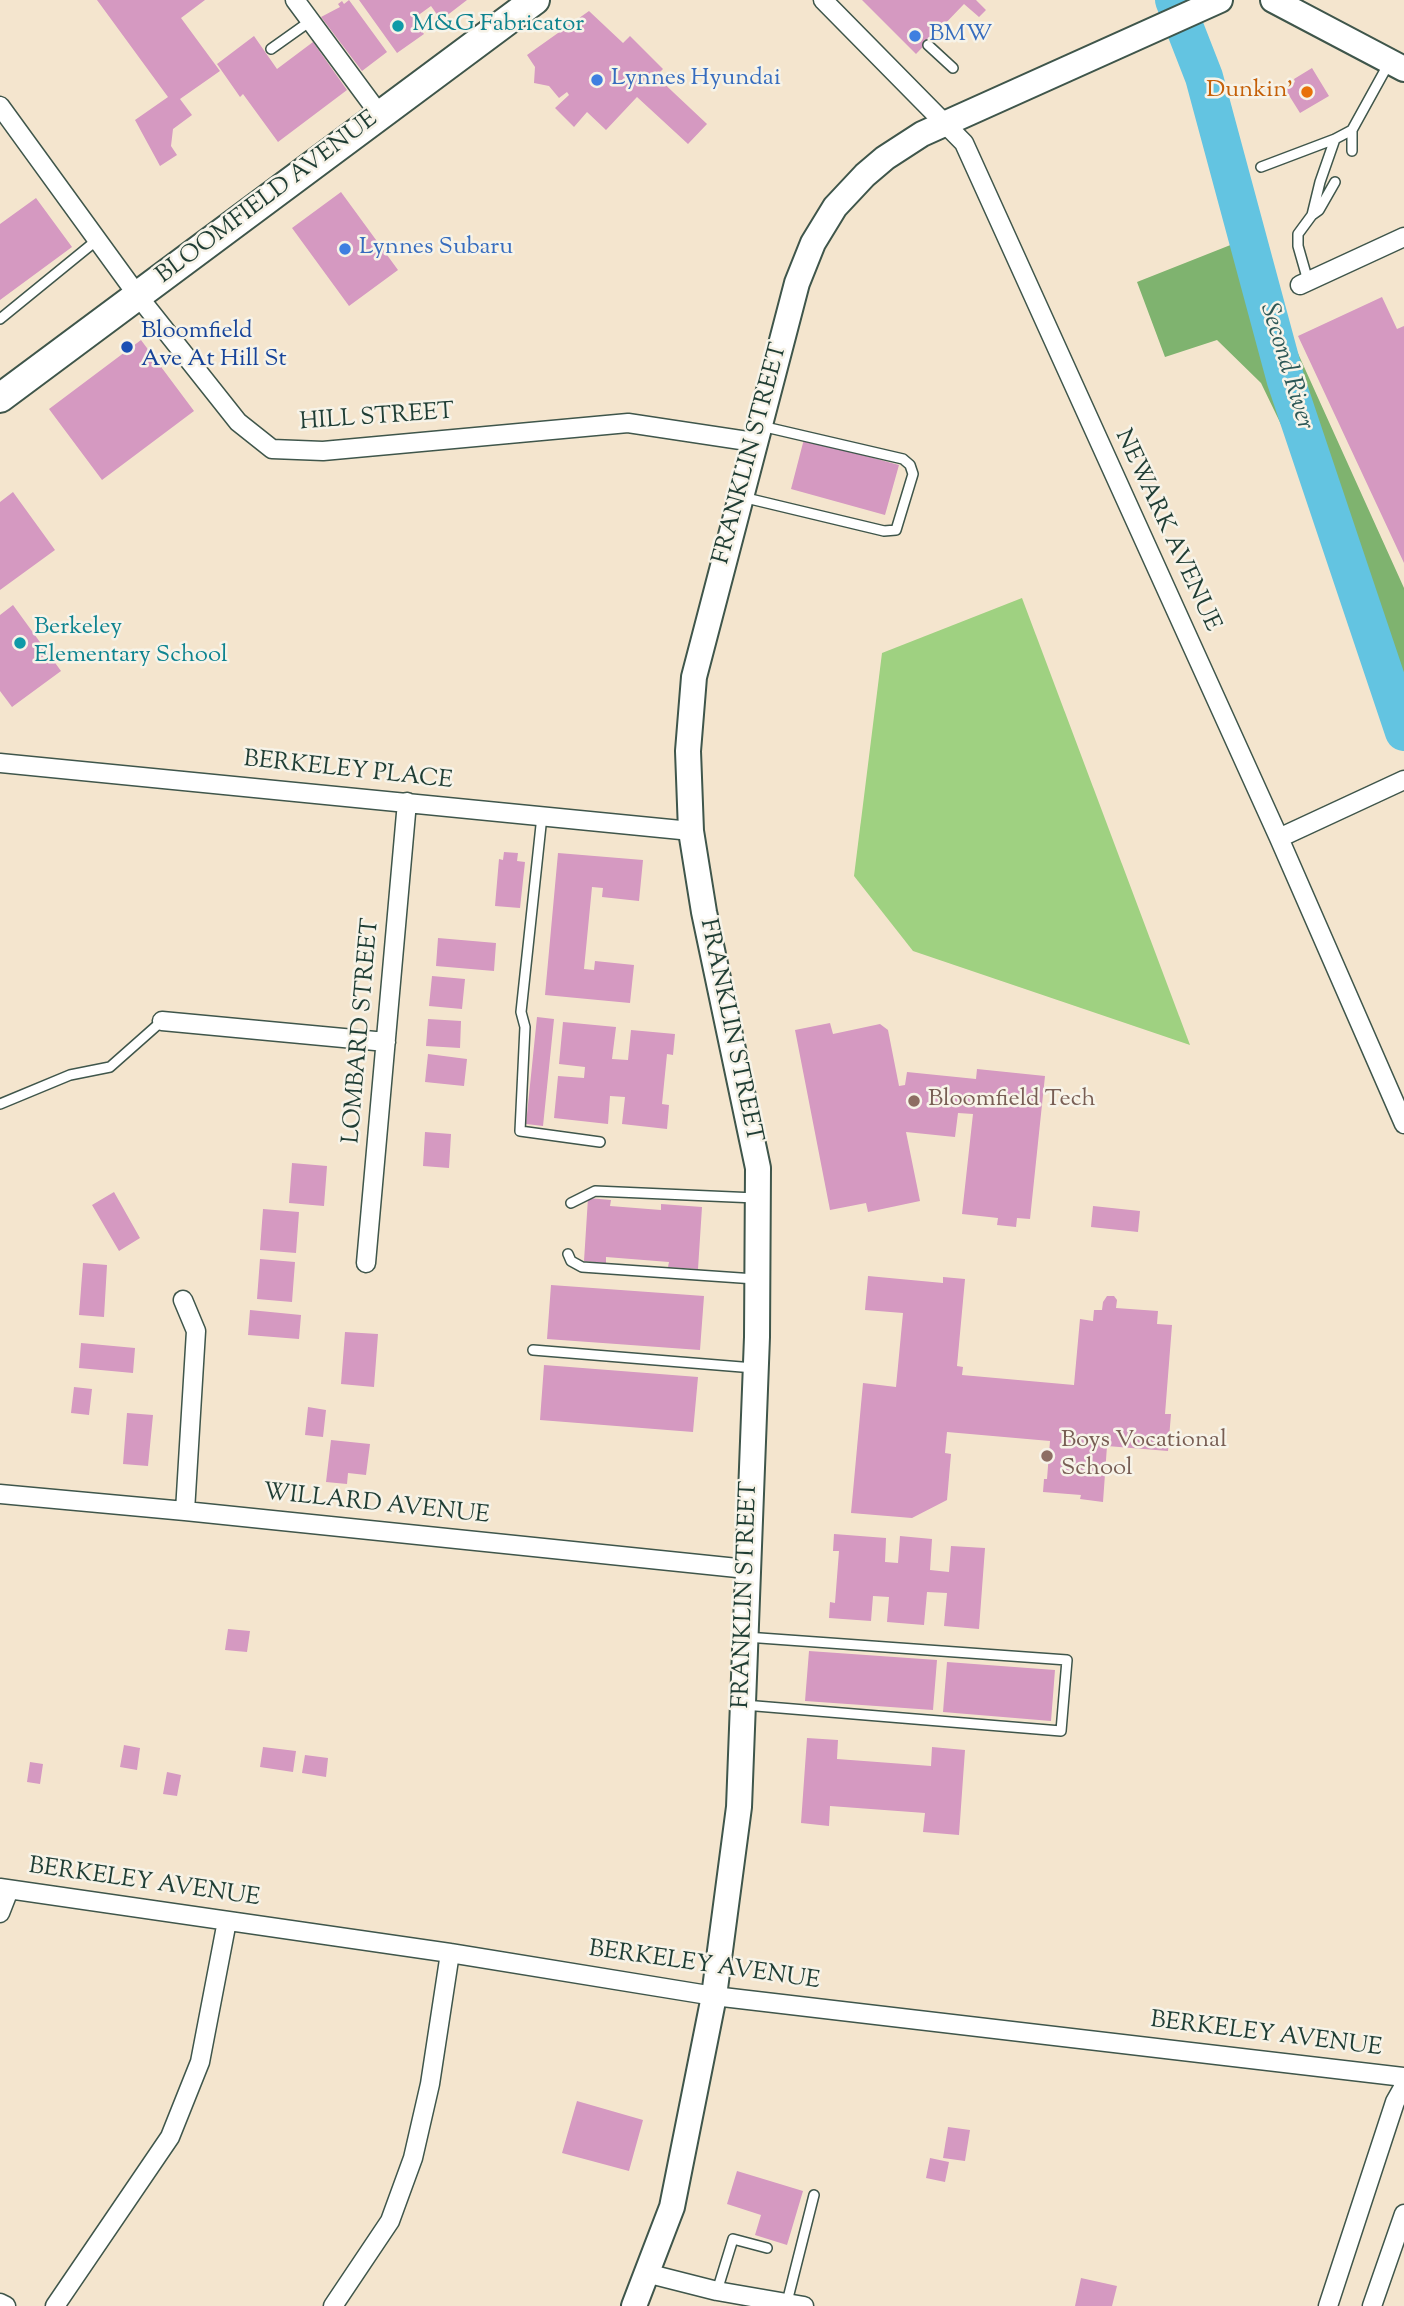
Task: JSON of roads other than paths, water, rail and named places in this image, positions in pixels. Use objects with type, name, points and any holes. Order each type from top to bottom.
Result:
[{"type":"main road","name":"BLOOMFIELD AVENUE","points":[[0,397],[536,0]]},
{"type":"main road","points":[[1273,0],[1397,65]]},
{"type":"main road","name":"FRANKLIN STREET","points":[[634,2306],[672,2207],[714,1996],[739,1807],[756,1368],[758,1168],[707,925],[691,831],[688,751],[694,677],[797,283],[804,262],[823,225],[848,192],[885,158],[922,134],[1212,4]]},
{"type":"street","points":[[295,0],[380,115]]},
{"type":"street","name":"NEWARK AVENUE","points":[[823,0],[964,143],[1279,838],[1404,1124]]},
{"type":"street","name":"HILL STREET","points":[[0,106],[138,296],[238,422],[272,449],[323,451],[628,422],[757,433]]},
{"type":"street","points":[[1304,283],[1404,237]]},
{"type":"street","name":"BERKELEY PLACE","points":[[0,763],[691,831]]},
{"type":"street","points":[[1279,838],[1398,783]]},
{"type":"street","name":"LOMBARD STREET","points":[[366,1263],[407,802]]},
{"type":"street","points":[[162,1021],[386,1042]]},
{"type":"street","points":[[183,1300],[197,1331],[185,1511]]},
{"type":"street","name":"WILLARD AVENUE","points":[[0,1494],[747,1569]]},
{"type":"street","points":[[0,1913],[5,1889]]},
{"type":"street","name":"BERKELEY AVENUE","points":[[5,1889],[450,1953],[714,1996],[1404,2077]]},
{"type":"street","points":[[55,2306],[170,2137],[200,2062],[226,1921]]},
{"type":"street","points":[[333,2306],[390,2221],[412,2158],[430,2084],[450,1953]]},
{"type":"street","points":[[1328,2306],[1395,2102],[1404,2086]]},
{"type":"street","points":[[1372,2306],[1404,2214]]},
{"type":"street","points":[[646,2273],[717,2291],[795,2304]]},
{"type":"street","points":[[0,2303],[6,2306]]},
{"type":"lane","points":[[271,49],[309,22]]},
{"type":"lane","points":[[928,45],[953,68]]},
{"type":"lane","points":[[1261,167],[1352,130],[1397,65]]},
{"type":"lane","points":[[1352,130],[1352,151]]},
{"type":"lane","points":[[1312,215],[1335,139]]},
{"type":"lane","points":[[1304,283],[1298,233],[1319,210],[1335,182]]},
{"type":"lane","points":[[0,319],[97,240]]},
{"type":"lane","points":[[740,497],[884,531],[895,530],[913,474],[910,465],[903,459],[757,433]]},
{"type":"lane","points":[[542,816],[521,1012],[525,1027],[520,1131],[600,1142]]},
{"type":"lane","points":[[0,1104],[69,1075],[110,1067],[162,1021]]},
{"type":"lane","points":[[571,1203],[595,1191],[758,1198]]},
{"type":"lane","points":[[568,1254],[571,1261],[583,1267],[758,1280]]},
{"type":"lane","points":[[533,1350],[756,1368]]},
{"type":"lane","points":[[742,1704],[1061,1731],[1067,1660],[745,1637]]},
{"type":"lane","points":[[795,2304],[814,2195]]},
{"type":"lane","points":[[717,2291],[733,2239],[767,2248]]},
{"type":"waterway","name":"Second River","points":[[1174,0],[1204,77],[1286,381],[1404,732]]},
{"type":"place","name":"M&G Fabricator","points":[[398,26]]},
{"type":"place","name":"BMW","points":[[915,36]]},
{"type":"place","name":"Lynnes Hyundai","points":[[597,80]]},
{"type":"place","name":"Dunkin'","points":[[1307,92]]},
{"type":"place","name":"Lynnes Subaru","points":[[345,249]]},
{"type":"place","name":"Bloomfield Ave At Hill St","points":[[127,347]]},
{"type":"place","name":"Berkeley Elementary School","points":[[20,643]]},
{"type":"place","name":"Bloomfield Tech","points":[[914,1101]]},
{"type":"place","name":"Boys Vocational School","points":[[1047,1456]]}]
